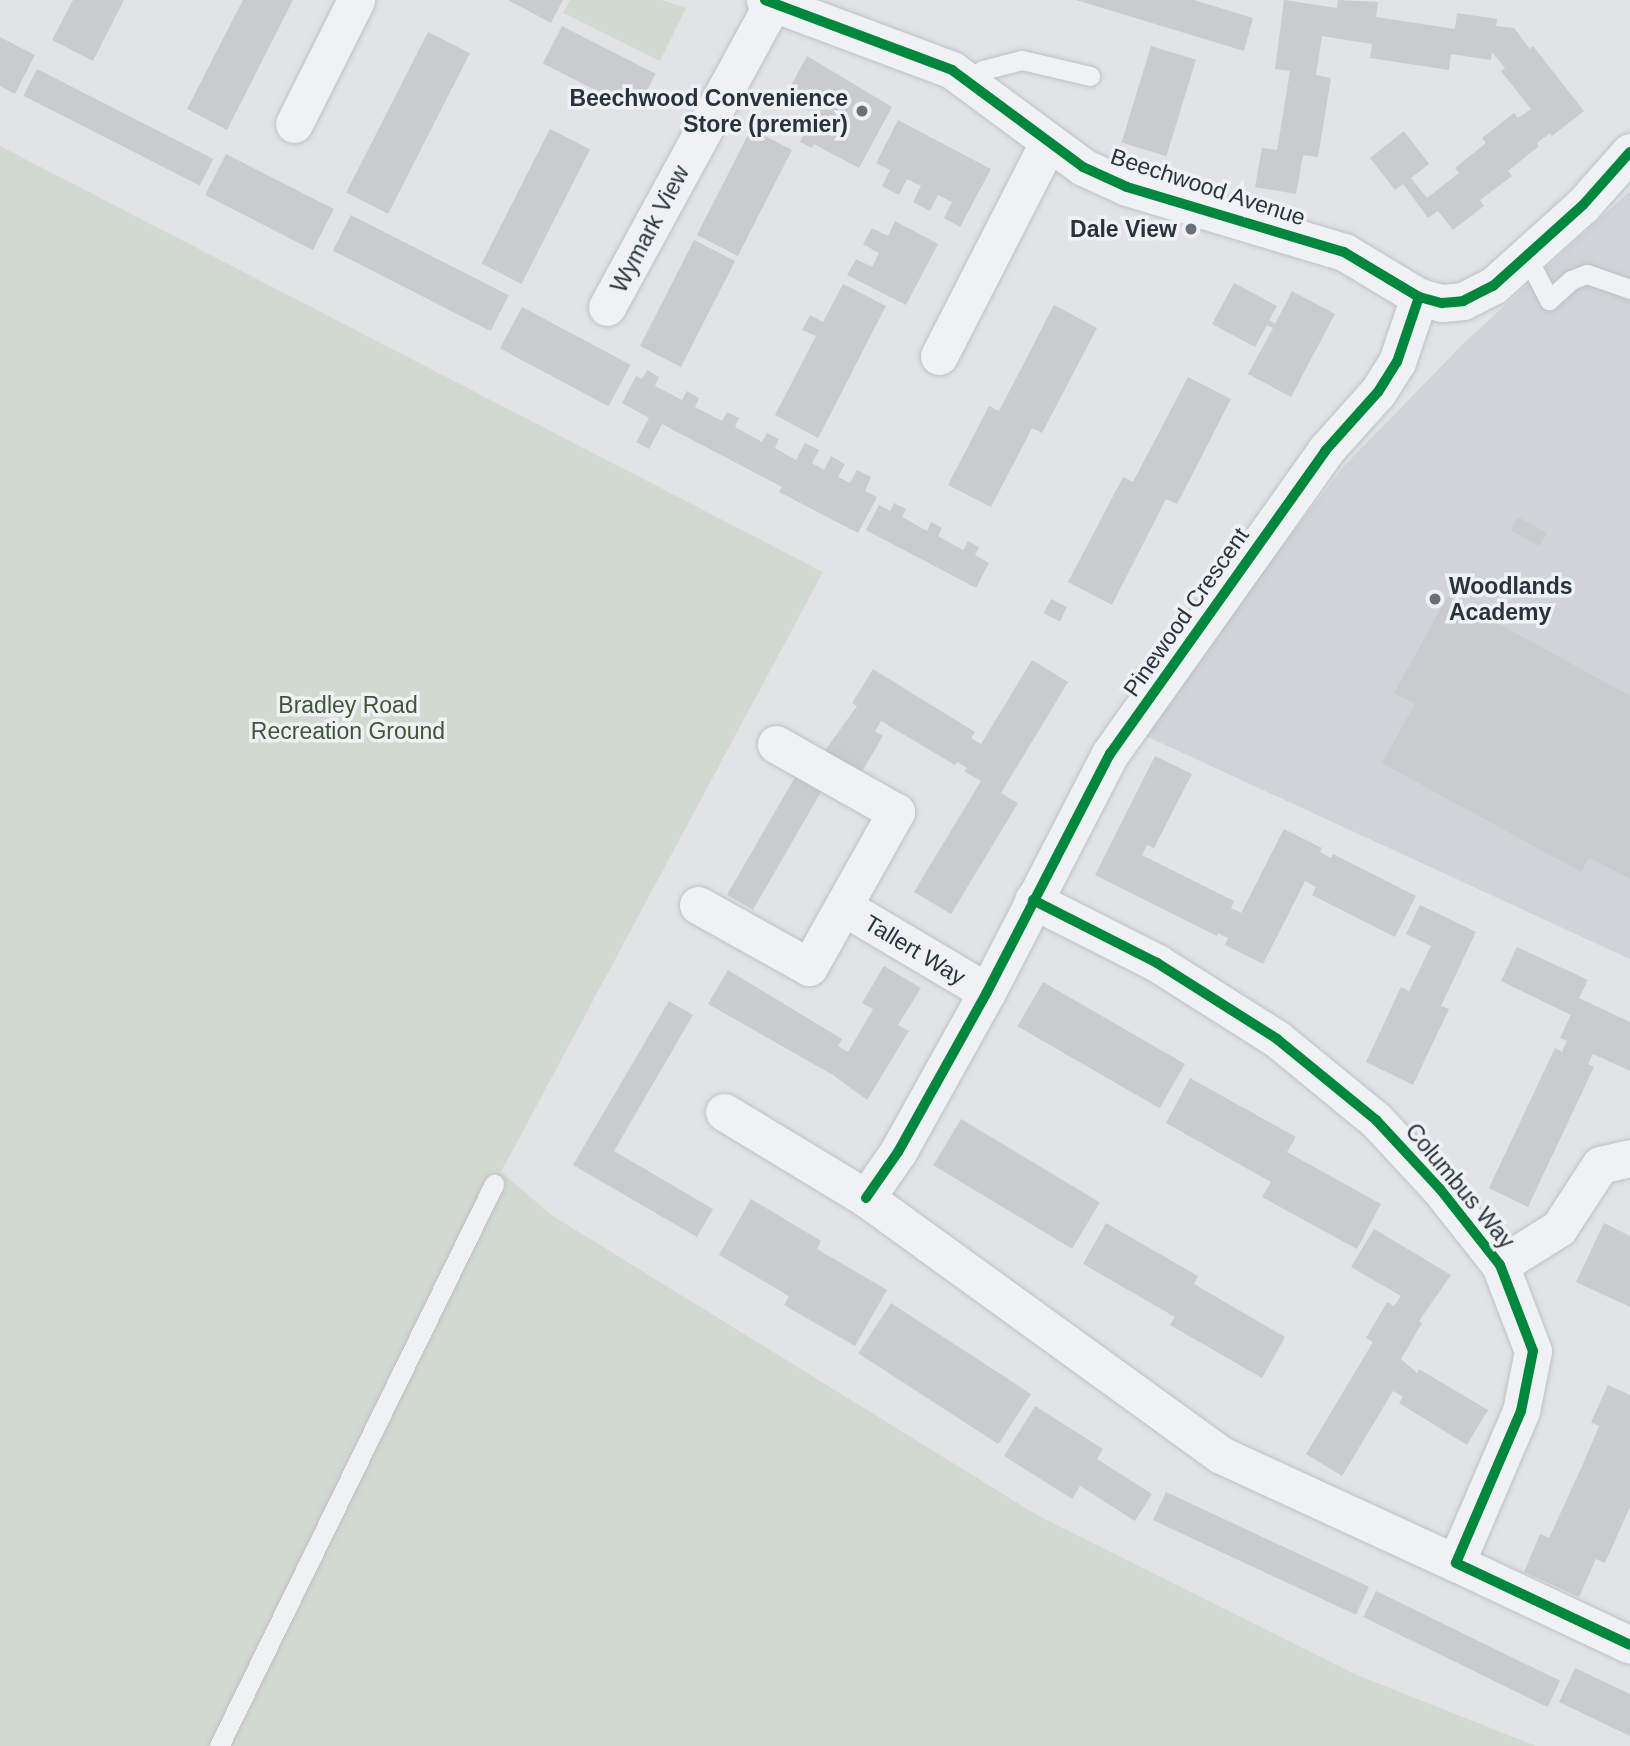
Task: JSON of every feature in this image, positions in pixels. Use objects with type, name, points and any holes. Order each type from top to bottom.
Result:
[{"type":"street","points":[[294,124],[356,0]]},
{"type":"street","name":"Beechwood Avenue","points":[[769,1],[926,58],[969,80],[1048,143],[1083,167],[1127,187],[1344,252],[1419,297]]},
{"type":"street","name":"Wymark View","points":[[607,307],[769,1]]},
{"type":"street","points":[[939,356],[1048,143]]},
{"type":"street","points":[[1419,297],[1442,303],[1463,301],[1493,286],[1525,253],[1601,188],[1630,152]]},
{"type":"street","name":"Pinewood Crescent","points":[[866,1199],[898,1152],[987,992],[1110,754],[1325,451],[1378,392],[1397,362],[1419,297]]},
{"type":"street","name":"Tallert Way","points":[[698,905],[809,967],[896,812],[776,744]]},
{"type":"street","name":"Columbus Way","points":[[1034,900],[1157,963],[1278,1039],[1376,1120],[1440,1189],[1500,1265],[1533,1351],[1532,1374],[1521,1411],[1456,1563]]},
{"type":"street","name":"Tallert Way","points":[[844,907],[987,992]]},
{"type":"street","points":[[724,1112],[866,1199],[1220,1455],[1630,1645]]},
{"type":"street","points":[[1500,1265],[1559,1228],[1600,1165],[1630,1158]]},
{"type":"lane","points":[[969,80],[983,70],[1022,60],[1090,76]]},
{"type":"lane","points":[[1525,253],[1549,300],[1571,280],[1587,274],[1630,289]]},
{"type":"lane","points":[[219,1746],[494,1184]]},
{"type":"shaded area","name":"Woodlands Academy","points":[[1630,191],[1630,959],[1137,732],[1345,465],[1466,341]]},
{"type":"green space","points":[[570,0],[662,0],[686,8],[660,61],[563,13]]},
{"type":"green space","name":"Bradley Road Recreation Ground","points":[[0,146],[823,572],[501,1172],[553,1216],[1037,1515],[1357,1675],[1536,1746],[0,1746]]},
{"type":"building","points":[[73,0],[124,0],[93,61],[52,40]]},
{"type":"building","points":[[243,0],[293,0],[227,130],[187,109]]},
{"type":"building","points":[[508,0],[563,0],[551,23]]},
{"type":"building","points":[[1076,0],[1194,0],[1253,18],[1244,51]]},
{"type":"building","points":[[1284,0],[1337,8],[1338,0],[1378,2],[1376,17],[1455,29],[1457,13],[1497,19],[1496,26],[1514,28],[1530,49],[1533,46],[1584,111],[1552,136],[1550,133],[1537,143],[1539,146],[1508,171],[1512,176],[1480,200],[1484,206],[1453,230],[1438,211],[1428,218],[1403,184],[1395,190],[1370,158],[1404,131],[1429,164],[1411,178],[1427,198],[1459,173],[1455,168],[1486,143],[1482,138],[1514,113],[1518,118],[1531,109],[1501,71],[1505,68],[1492,52],[1491,60],[1451,54],[1449,70],[1370,58],[1372,44],[1322,36],[1316,75],[1331,78],[1318,157],[1303,155],[1296,194],[1255,187],[1262,148],[1277,150],[1290,71],[1275,69]]},
{"type":"building","points":[[562,26],[656,74],[636,111],[543,63]]},
{"type":"building","points":[[428,32],[470,53],[388,214],[346,192]]},
{"type":"building","points":[[0,37],[35,55],[15,94],[0,86]]},
{"type":"building","points":[[1151,46],[1196,60],[1166,156],[1121,143]]},
{"type":"building","points":[[807,56],[892,107],[859,168],[814,144],[812,148],[800,142],[815,114],[785,97]]},
{"type":"building","points":[[37,69],[213,159],[200,186],[23,96]]},
{"type":"building","points":[[898,120],[991,169],[960,227],[944,218],[952,202],[938,195],[930,211],[913,202],[921,186],[907,179],[899,195],[882,186],[890,170],[876,163]]},
{"type":"building","points":[[550,129],[590,149],[522,284],[481,264]]},
{"type":"building","points":[[751,129],[792,150],[738,256],[697,235]]},
{"type":"building","points":[[226,154],[334,209],[313,250],[205,195]]},
{"type":"building","points":[[351,215],[509,295],[491,331],[333,251]]},
{"type":"building","points":[[895,221],[938,244],[906,305],[847,275],[856,259],[872,267],[879,253],[863,244],[872,228],[888,236]]},
{"type":"building","points":[[694,240],[735,261],[681,367],[640,346]]},
{"type":"building","points":[[1234,283],[1277,306],[1269,320],[1275,324],[1292,291],[1335,314],[1291,397],[1248,374],[1273,328],[1267,325],[1255,347],[1212,324]]},
{"type":"building","points":[[843,284],[886,306],[818,438],[775,415],[816,336],[802,330],[810,315],[823,322]]},
{"type":"building","points":[[1054,305],[1097,328],[1042,433],[1032,428],[991,507],[948,485],[989,406],[999,411]]},
{"type":"building","points":[[522,307],[631,365],[609,406],[500,348]]},
{"type":"building","points":[[647,370],[659,377],[655,386],[682,400],[687,391],[699,398],[695,407],[722,421],[727,412],[739,418],[735,427],[762,442],[767,433],[779,439],[775,448],[796,460],[805,443],[819,450],[812,463],[824,470],[831,456],[845,464],[838,477],[850,483],[857,470],[871,477],[865,491],[877,497],[858,533],[779,492],[782,487],[662,424],[649,449],[636,442],[649,418],[622,403],[636,376],[642,379]]},
{"type":"building","points":[[1188,377],[1231,399],[1177,504],[1166,499],[1112,605],[1068,582],[1123,477],[1133,482]]},
{"type":"building","points":[[894,503],[906,509],[902,517],[927,531],[931,522],[942,528],[938,536],[963,550],[968,541],[979,547],[975,555],[989,563],[976,588],[866,530],[879,505],[890,511]]},
{"type":"building","points":[[1518,517],[1547,533],[1540,546],[1511,530]]},
{"type":"building","name":"Woodlands Academy","points":[[1448,596],[1630,696],[1630,879],[1589,857],[1581,872],[1382,763],[1415,704],[1394,693]]},
{"type":"building","points":[[1051,599],[1067,607],[1060,621],[1044,613]]},
{"type":"building","points":[[1032,660],[1068,682],[1001,793],[1018,803],[951,914],[914,892],[981,781],[964,771],[967,768],[957,762],[955,765],[881,721],[875,731],[883,736],[861,773],[824,752],[857,706],[852,703],[873,669],[975,732],[971,738],[981,744]]},
{"type":"building","points":[[1155,756],[1192,774],[1154,848],[1147,845],[1142,855],[1234,901],[1231,908],[1241,913],[1284,829],[1322,848],[1320,852],[1331,858],[1333,854],[1416,896],[1395,937],[1312,895],[1316,887],[1305,881],[1263,964],[1225,945],[1228,938],[1218,933],[1217,936],[1095,875]]},
{"type":"building","points":[[795,777],[821,792],[753,910],[727,895]]},
{"type":"building","points":[[1420,905],[1476,932],[1441,1006],[1449,1009],[1413,1085],[1366,1062],[1401,987],[1409,991],[1431,946],[1406,934]]},
{"type":"building","points":[[1517,947],[1588,980],[1579,998],[1630,1022],[1630,1071],[1593,1054],[1588,1064],[1594,1067],[1528,1207],[1489,1188],[1555,1048],[1562,1052],[1567,1041],[1560,1038],[1571,1015],[1501,981]]},
{"type":"building","points":[[884,966],[921,988],[898,1025],[909,1031],[867,1100],[833,1075],[708,1004],[728,970],[842,1039],[838,1046],[848,1052],[873,1009],[862,1003]]},
{"type":"building","points":[[1043,982],[1185,1064],[1160,1108],[1018,1026]]},
{"type":"building","points":[[669,1001],[693,1015],[614,1151],[713,1209],[697,1237],[573,1165]]},
{"type":"building","points":[[1190,1078],[1296,1137],[1287,1152],[1381,1204],[1357,1249],[1262,1197],[1271,1182],[1166,1123]]},
{"type":"building","points":[[961,1119],[1100,1202],[1072,1249],[933,1165]]},
{"type":"building","points":[[751,1199],[821,1241],[817,1249],[887,1290],[855,1346],[784,1305],[789,1296],[719,1255]]},
{"type":"building","points":[[1106,1223],[1198,1276],[1194,1284],[1285,1337],[1262,1378],[1170,1325],[1175,1317],[1083,1264]]},
{"type":"building","points":[[1604,1223],[1630,1236],[1630,1307],[1576,1282]]},
{"type":"building","points":[[1374,1229],[1451,1275],[1419,1321],[1422,1323],[1401,1359],[1417,1373],[1419,1369],[1488,1410],[1467,1445],[1399,1403],[1403,1397],[1393,1391],[1342,1476],[1306,1454],[1373,1342],[1366,1338],[1387,1302],[1394,1306],[1401,1296],[1351,1267]]},
{"type":"building","points":[[891,1303],[1031,1394],[998,1444],[858,1353]]},
{"type":"building","points":[[1608,1385],[1630,1395],[1630,1507],[1605,1563],[1596,1559],[1579,1597],[1524,1572],[1540,1534],[1549,1538],[1583,1464],[1599,1426],[1591,1422]]},
{"type":"building","points":[[1035,1406],[1103,1449],[1097,1459],[1152,1494],[1135,1521],[1080,1486],[1072,1499],[1004,1456]]},
{"type":"building","points":[[1166,1492],[1369,1587],[1356,1615],[1153,1520]]},
{"type":"building","points":[[1376,1591],[1560,1681],[1548,1707],[1363,1617]]},
{"type":"building","points":[[1575,1668],[1630,1694],[1630,1736],[1559,1702]]},
{"type":"cycle path","points":[[765,0],[952,70],[1083,167],[1127,187],[1344,252],[1419,297]]},
{"type":"cycle path","points":[[866,1198],[898,1152],[987,992],[1110,754],[1325,451],[1378,392],[1397,362],[1419,297],[1442,303],[1463,301],[1493,286],[1583,205],[1630,152]]},
{"type":"cycle path","points":[[1033,900],[1157,963],[1277,1039],[1376,1120],[1440,1189],[1500,1265],[1533,1351],[1521,1411],[1456,1563],[1630,1645]]},
{"type":"place","name":"Beechwood Convenience Store (premier)","points":[[862,111]]},
{"type":"place","name":"Dale View","points":[[1191,229]]},
{"type":"place","name":"Woodlands Academy","points":[[1435,599]]}]
